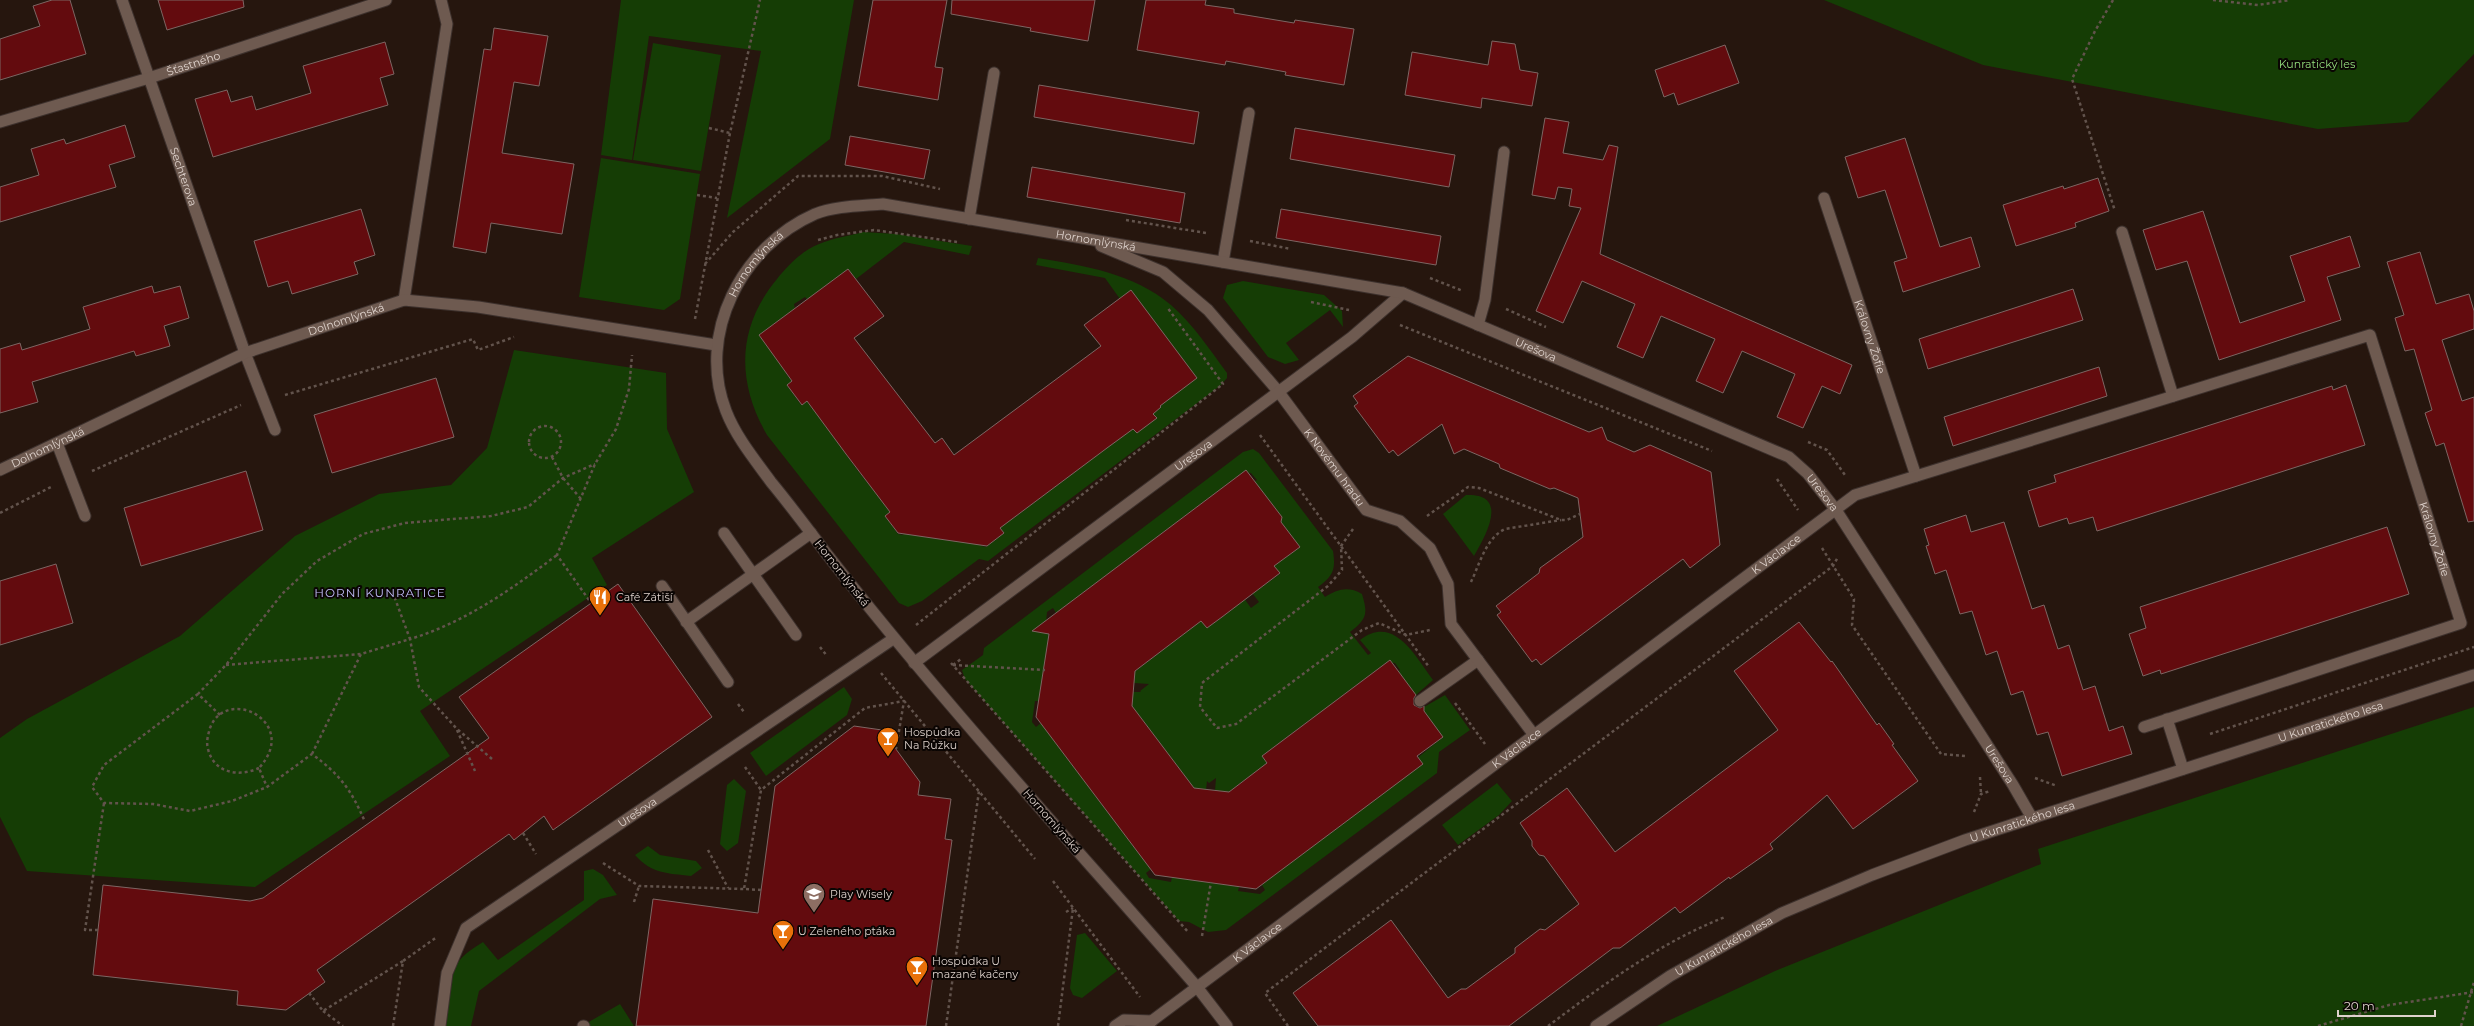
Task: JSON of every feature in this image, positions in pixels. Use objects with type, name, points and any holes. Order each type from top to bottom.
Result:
[{"type":"street","name":"Sechterova","points":[[122,0],[245,354],[275,430]]},
{"type":"street","name":"Šťastného","points":[[0,122],[149,78],[386,0]]},
{"type":"street","points":[[404,300],[447,24],[441,0]]},
{"type":"street","points":[[969,219],[994,73]]},
{"type":"street","points":[[1223,262],[1249,113]]},
{"type":"street","points":[[1478,325],[1484,300],[1504,152]]},
{"type":"street","name":"Královny Žofie","points":[[1824,198],[1916,476]]},
{"type":"street","name":"Hornomlýnská","points":[[1227,1026],[1197,987],[893,639],[745,447],[726,411],[719,383],[716,345],[726,304],[744,274],[790,227],[818,213],[883,204],[1403,293]]},
{"type":"street","points":[[2122,232],[2172,396]]},
{"type":"street","name":"K Novému hradu","points":[[1083,239],[1163,272],[1208,310],[1278,391],[1366,510],[1400,521],[1430,548],[1448,584],[1451,624]]},
{"type":"street","name":"Urešova","points":[[914,663],[1357,333],[1403,293],[1789,457],[1808,474],[1836,510],[2013,785],[2032,818]]},
{"type":"street","name":"Dolnomlýnská","points":[[0,470],[245,354],[404,300],[478,306],[634,333],[716,345]]},
{"type":"street","name":"Královny Žofie","points":[[1836,510],[1855,495],[2370,335],[2461,623],[2144,727]]},
{"type":"street","points":[[57,443],[85,516]]},
{"type":"street","name":"K Václavce","points":[[1148,1023],[1836,510]]},
{"type":"street","points":[[724,533],[796,635]]},
{"type":"street","points":[[686,622],[811,533]]},
{"type":"street","points":[[662,586],[728,682]]},
{"type":"street","points":[[1451,624],[1534,735]]},
{"type":"street","name":"Urešova","points":[[440,1026],[447,973],[466,928],[893,639]]},
{"type":"street","points":[[1420,702],[1478,660]]},
{"type":"street","name":"U Kunratického lesa","points":[[1596,1026],[1670,976],[1782,913],[1872,875],[1965,840],[2474,675]]},
{"type":"street","points":[[2167,719],[2183,769]]},
{"type":"street","points":[[1115,1026],[1124,1020],[1148,1023]]},
{"type":"path","points":[[692,341],[717,198],[760,0]]},
{"type":"path","points":[[2113,0],[2095,31],[2072,79],[2122,232]]},
{"type":"path","points":[[2213,0],[2258,5],[2290,0]]},
{"type":"path","points":[[708,128],[730,133]]},
{"type":"path","points":[[705,264],[733,232],[798,176],[882,176],[974,196]]},
{"type":"path","points":[[697,195],[717,198]]},
{"type":"path","points":[[1120,219],[1297,250]]},
{"type":"path","points":[[1426,276],[1550,329]]},
{"type":"path","points":[[916,625],[1223,384],[1162,300]]},
{"type":"path","points":[[226,665],[361,654],[430,633],[509,591],[557,554],[596,464],[616,429],[629,389],[634,333]]},
{"type":"path","points":[[0,512],[70,477],[86,474],[249,402],[277,397],[473,339],[478,350],[518,335]]},
{"type":"path","points":[[624,353],[639,356]]},
{"type":"path","points":[[547,425],[558,432],[561,443],[557,453],[552,457],[546,458],[533,454],[528,441],[535,429],[547,425]]},
{"type":"path","points":[[1257,430],[1486,745]]},
{"type":"path","points":[[1806,441],[1827,450],[1847,477],[1855,495]]},
{"type":"path","points":[[552,457],[563,478],[581,499]]},
{"type":"path","points":[[98,930],[85,930],[104,803],[92,787],[104,765],[198,694],[226,665],[282,594],[317,561],[363,534],[405,523],[491,516],[528,507],[563,478],[596,464]]},
{"type":"path","points":[[1410,530],[1459,491],[1468,487],[1479,488],[1561,520]]},
{"type":"path","points":[[1366,510],[1341,546],[1342,570],[1338,576],[1328,586],[1202,683],[1200,707],[1217,728],[1236,724],[1362,630],[1379,623],[1406,635],[1451,624]]},
{"type":"path","points":[[1467,589],[1492,538],[1498,532],[1505,529],[1567,520],[1580,514]]},
{"type":"path","points":[[1288,1026],[1265,993],[1833,566],[1852,535]]},
{"type":"path","points":[[557,554],[589,600]]},
{"type":"path","points":[[393,593],[410,639],[419,687],[456,728],[492,759]]},
{"type":"path","points":[[936,646],[1189,933]]},
{"type":"path","points":[[820,647],[830,660]]},
{"type":"path","points":[[2175,746],[2474,647]]},
{"type":"path","points":[[104,803],[153,804],[190,811],[232,801],[267,787],[312,754],[361,654]]},
{"type":"path","points":[[868,657],[1035,859]]},
{"type":"path","points":[[953,666],[1045,670]]},
{"type":"path","points":[[198,694],[220,715]]},
{"type":"path","points":[[896,749],[904,701]]},
{"type":"path","points":[[744,889],[761,790],[865,708],[904,701]]},
{"type":"path","points":[[232,709],[245,709],[257,713],[266,722],[271,734],[272,746],[268,758],[259,768],[247,773],[234,774],[223,769],[213,760],[208,749],[208,736],[212,724],[220,715],[232,709]]},
{"type":"path","points":[[456,728],[475,771]]},
{"type":"path","points":[[732,748],[761,790]]},
{"type":"path","points":[[312,754],[336,772],[355,799],[365,822]]},
{"type":"path","points":[[259,768],[267,787]]},
{"type":"path","points":[[2033,771],[2038,778],[2060,787]]},
{"type":"path","points":[[2013,785],[2038,778]]},
{"type":"path","points":[[946,1026],[978,791]]},
{"type":"path","points":[[582,850],[639,886],[761,890]]},
{"type":"path","points":[[708,850],[728,888]]},
{"type":"path","points":[[1053,881],[1142,1000]]},
{"type":"path","points":[[1202,936],[1211,882]]},
{"type":"path","points":[[634,902],[639,886]]},
{"type":"path","points":[[1066,912],[1073,908]]},
{"type":"path","points":[[1058,1026],[1073,908]]},
{"type":"path","points":[[323,1011],[403,961]]},
{"type":"path","points":[[2461,1026],[2473,992],[2474,982]]},
{"type":"path","points":[[2318,1026],[2389,1005],[2473,992]]},
{"type":"path","points":[[309,993],[323,1011],[343,1026]]},
{"type":"green space","points":[[621,0],[854,0],[830,139],[727,218],[761,51],[649,36],[632,160],[601,155]]},
{"type":"green space","name":"Kunratický les","points":[[1824,0],[2474,0],[2474,54],[2408,122],[2318,129],[1983,65]]},
{"type":"green space","points":[[653,43],[721,55],[701,171],[633,160]]},
{"type":"green space","points":[[601,158],[700,174],[680,299],[664,310],[579,297]]},
{"type":"green space","points":[[863,232],[896,234],[972,246],[969,255],[904,242],[856,279],[848,269],[808,300],[805,297],[794,304],[795,309],[759,335],[788,372],[786,374],[792,381],[787,385],[801,405],[807,401],[812,409],[815,408],[861,474],[892,510],[885,516],[898,534],[903,535],[904,532],[930,538],[981,543],[981,546],[986,547],[1004,533],[999,526],[1014,518],[1133,428],[1137,433],[1156,418],[1153,414],[1161,407],[1120,299],[1105,278],[1036,265],[1038,258],[1108,272],[1141,285],[1156,294],[1179,312],[1194,329],[1227,373],[1227,378],[1221,385],[988,561],[979,559],[922,601],[908,607],[899,603],[767,435],[757,415],[750,395],[746,375],[745,355],[748,335],[754,316],[764,297],[781,274],[790,264],[807,250],[830,240]]},
{"type":"green space","points":[[1243,281],[1324,295],[1342,311],[1343,327],[1330,310],[1286,343],[1299,360],[1285,364],[1268,357],[1223,298],[1227,285]]},
{"type":"green space","points":[[514,350],[666,373],[667,429],[694,492],[592,558],[607,585],[420,711],[450,756],[255,887],[27,871],[0,817],[0,738],[27,719],[180,636],[295,536],[379,494],[451,485],[487,448]]},
{"type":"green space","points":[[1253,449],[1259,453],[1333,551],[1334,568],[1330,576],[1318,587],[1325,597],[1339,590],[1348,589],[1362,594],[1365,607],[1365,616],[1363,620],[1350,632],[1368,655],[1371,653],[1360,640],[1372,633],[1383,632],[1393,635],[1411,650],[1433,680],[1416,695],[1407,694],[1396,673],[1400,670],[1395,663],[1387,662],[1336,700],[1318,725],[1312,718],[1263,755],[1267,763],[1221,798],[1215,791],[1216,778],[1209,783],[1207,781],[1206,790],[1199,795],[1126,698],[1133,692],[1141,692],[1140,691],[1149,684],[1134,683],[1129,676],[1201,621],[1207,628],[1232,610],[1241,594],[1251,608],[1259,602],[1249,589],[1251,587],[1255,592],[1280,574],[1274,566],[1300,547],[1285,528],[1280,525],[1282,517],[1273,505],[1264,504],[1252,483],[1257,480],[1251,473],[1243,472],[1056,613],[1053,608],[1047,612],[1045,633],[1049,634],[1039,701],[1035,701],[1032,722],[1036,727],[1041,723],[1114,821],[1139,840],[1132,845],[1151,869],[1146,873],[1149,878],[1171,882],[1172,877],[1239,887],[1238,891],[1260,894],[1265,890],[1262,885],[1443,737],[1428,718],[1423,715],[1424,707],[1445,695],[1470,730],[1439,752],[1437,773],[1226,930],[1208,932],[1189,922],[1179,921],[965,679],[962,670],[983,655],[984,648],[1243,452]]},
{"type":"green space","points":[[1466,495],[1479,496],[1488,501],[1491,508],[1491,517],[1488,527],[1474,556],[1443,514]]},
{"type":"green space","points":[[844,687],[852,699],[847,715],[766,776],[750,753]]},
{"type":"green space","points":[[2474,707],[2474,1026],[1657,1026],[1775,971],[2041,864],[2038,849]]},
{"type":"green space","points":[[734,779],[746,791],[738,843],[727,851],[720,844],[727,785]]},
{"type":"green space","points":[[1497,783],[1512,801],[1499,815],[1458,845],[1442,825]]},
{"type":"green space","points":[[648,846],[660,855],[696,861],[702,868],[691,876],[660,872],[648,866],[635,855]]},
{"type":"green space","points":[[593,869],[603,875],[617,895],[600,899],[479,991],[471,1026],[445,1026],[448,994],[452,977],[457,964],[462,957],[483,942],[498,960],[584,900],[584,871]]},
{"type":"green space","points":[[1085,933],[1117,971],[1082,998],[1073,995],[1070,988],[1077,935]]},
{"type":"green space","points":[[620,1004],[634,1026],[590,1026],[587,1023]]},
{"type":"building","points":[[52,0],[70,0],[86,54],[0,80],[0,39],[40,26],[33,6]]},
{"type":"building","points":[[158,0],[243,0],[244,7],[167,30]]},
{"type":"building","points":[[873,0],[947,0],[935,67],[943,68],[938,100],[858,86]]},
{"type":"building","points":[[952,0],[1095,0],[1088,41],[1030,31],[1031,28],[951,14]]},
{"type":"building","points":[[1146,0],[1206,0],[1205,5],[1234,9],[1234,13],[1294,23],[1295,20],[1354,29],[1344,85],[1285,75],[1286,72],[1226,61],[1225,65],[1137,50]]},
{"type":"building","points":[[494,28],[548,36],[539,86],[514,82],[502,153],[574,164],[562,234],[491,223],[486,253],[453,247],[484,49],[491,50]]},
{"type":"building","points":[[1492,41],[1515,44],[1520,70],[1538,73],[1532,106],[1482,98],[1481,108],[1405,95],[1412,52],[1488,65]]},
{"type":"building","points":[[385,42],[394,74],[380,78],[388,105],[213,157],[195,99],[227,90],[231,102],[252,96],[256,110],[311,93],[303,66]]},
{"type":"building","points":[[1725,45],[1739,83],[1678,105],[1674,93],[1664,97],[1655,70]]},
{"type":"building","points":[[1039,85],[1199,112],[1194,144],[1034,117]]},
{"type":"building","points":[[1545,118],[1569,122],[1563,153],[1603,160],[1609,145],[1618,147],[1600,254],[1852,365],[1840,394],[1822,386],[1803,428],[1777,417],[1795,374],[1742,351],[1723,393],[1696,381],[1715,339],[1661,316],[1643,358],[1617,347],[1635,304],[1582,281],[1563,323],[1536,311],[1581,208],[1569,206],[1572,189],[1558,187],[1555,199],[1532,195]]},
{"type":"building","points":[[125,125],[135,157],[109,165],[116,187],[0,222],[0,187],[39,175],[31,149],[64,139],[66,144]]},
{"type":"building","points":[[1295,128],[1455,155],[1449,187],[1290,159]]},
{"type":"building","points":[[850,136],[930,150],[924,179],[845,165]]},
{"type":"building","points":[[1905,138],[1940,247],[1971,237],[1980,267],[1903,292],[1894,262],[1907,258],[1885,190],[1858,198],[1845,157]]},
{"type":"building","points":[[1032,167],[1185,193],[1180,223],[1027,197]]},
{"type":"building","points":[[2098,178],[2109,211],[2075,223],[2076,227],[2016,246],[2003,205],[2063,186],[2064,189]]},
{"type":"building","points":[[361,209],[375,255],[354,262],[358,274],[292,294],[288,281],[268,287],[254,241]]},
{"type":"building","points":[[1281,209],[1441,236],[1436,265],[1276,238]]},
{"type":"building","points":[[2203,211],[2240,323],[2305,301],[2290,256],[2350,236],[2360,267],[2327,277],[2341,320],[2219,360],[2187,261],[2156,270],[2143,230]]},
{"type":"building","points":[[2420,252],[2436,304],[2469,294],[2474,311],[2474,329],[2442,340],[2462,401],[2474,397],[2474,521],[2468,522],[2444,443],[2436,446],[2425,413],[2432,410],[2414,349],[2405,351],[2395,318],[2404,315],[2387,262]]},
{"type":"building","points":[[848,269],[884,316],[854,338],[935,443],[942,438],[954,455],[1101,346],[1084,325],[1131,290],[1197,378],[1160,406],[1161,407],[1153,414],[1157,418],[1137,433],[1133,429],[1000,528],[1004,533],[987,546],[898,533],[885,516],[890,512],[807,401],[802,405],[787,385],[792,381],[759,335]]},
{"type":"building","points":[[152,286],[154,293],[180,286],[189,318],[164,326],[170,346],[136,356],[134,351],[32,382],[38,402],[0,413],[0,349],[20,343],[22,350],[90,329],[83,307]]},
{"type":"building","points":[[2073,289],[2083,320],[1928,369],[1919,339]]},
{"type":"building","points":[[1408,356],[1589,432],[1602,427],[1607,440],[1634,452],[1650,445],[1711,472],[1720,545],[1690,568],[1683,559],[1541,665],[1536,659],[1532,662],[1497,615],[1501,612],[1496,606],[1539,573],[1540,568],[1583,537],[1578,498],[1554,488],[1550,489],[1500,468],[1499,464],[1464,449],[1454,454],[1442,424],[1398,456],[1393,450],[1389,453],[1354,406],[1358,403],[1353,396]]},
{"type":"building","points":[[2099,367],[2107,396],[1953,446],[1944,417]]},
{"type":"building","points":[[436,378],[454,437],[332,473],[314,415]]},
{"type":"building","points":[[2346,385],[2365,445],[2097,531],[2093,517],[2069,524],[2067,518],[2039,527],[2028,491],[2056,482],[2054,475],[2332,386],[2333,390]]},
{"type":"building","points":[[1246,470],[1282,517],[1281,522],[1300,547],[1274,566],[1280,573],[1222,617],[1207,628],[1201,621],[1135,671],[1132,706],[1194,788],[1229,792],[1267,763],[1262,756],[1390,660],[1416,695],[1414,698],[1414,705],[1420,708],[1424,706],[1424,711],[1443,737],[1417,756],[1423,764],[1256,889],[1155,875],[1036,717],[1049,634],[1032,631]]},
{"type":"building","points":[[246,471],[263,530],[141,566],[124,508]]},
{"type":"building","points":[[1966,515],[1971,532],[2004,522],[2032,609],[2044,605],[2058,649],[2069,645],[2083,690],[2095,686],[2109,731],[2123,726],[2132,754],[2062,776],[2048,732],[2037,735],[2023,691],[2011,695],[1997,651],[1986,655],[1972,611],[1960,614],[1946,570],[1935,574],[1926,546],[1929,545],[1924,529]]},
{"type":"building","points":[[2387,527],[2409,594],[2161,674],[2160,670],[2143,676],[2129,634],[2146,628],[2140,607]]},
{"type":"building","points":[[56,564],[73,623],[0,645],[0,581]]},
{"type":"building","points":[[618,584],[712,717],[553,830],[544,816],[514,840],[509,834],[317,970],[325,982],[286,1010],[237,1005],[238,991],[93,975],[103,885],[250,901],[263,898],[489,738],[459,697]]},
{"type":"building","points":[[1799,622],[1831,662],[1832,661],[1877,725],[1879,723],[1894,744],[1892,745],[1918,781],[1853,829],[1827,795],[1770,844],[1773,849],[1730,879],[1729,877],[1680,913],[1675,907],[1620,948],[1613,948],[1509,1026],[1318,1026],[1293,993],[1391,920],[1448,998],[1461,989],[1466,989],[1515,953],[1515,948],[1540,929],[1545,930],[1579,904],[1544,856],[1539,855],[1532,846],[1532,841],[1520,823],[1567,788],[1615,852],[1778,730],[1734,671]]},
{"type":"building","points":[[854,726],[882,730],[920,782],[918,795],[951,799],[945,839],[952,840],[926,1026],[636,1026],[653,899],[758,913],[775,786]]},
{"type":"place","name":"Café Zátiší","points":[[600,616]]},
{"type":"place","name":"Hospůdka Na Růžku","points":[[888,758]]},
{"type":"place","name":"Play Wisely","points":[[814,914]]},
{"type":"place","name":"U Zeleného ptáka","points":[[783,950]]},
{"type":"place","name":"Hospůdka U mazané kačeny","points":[[917,986]]},
{"type":"district","name":"HORNÍ KUNRATICE","points":[[380,593]]}]
